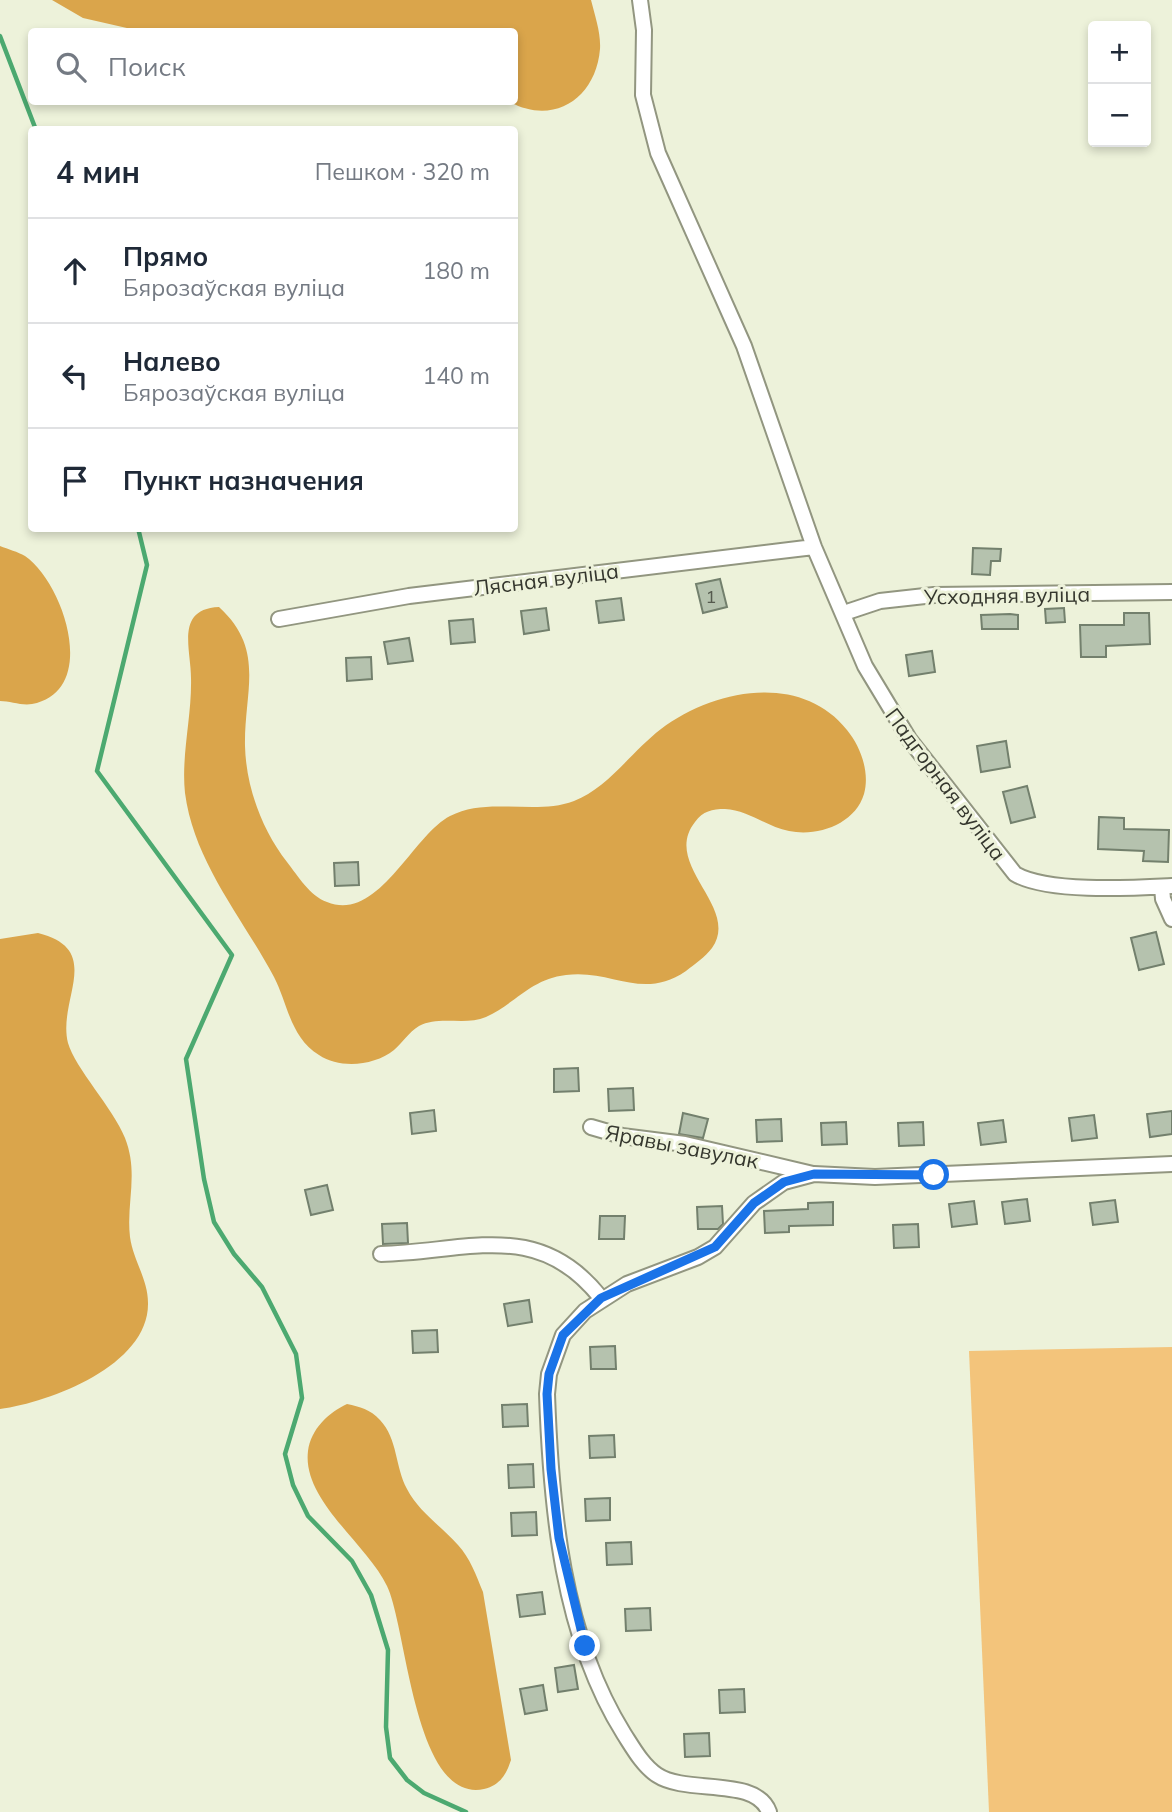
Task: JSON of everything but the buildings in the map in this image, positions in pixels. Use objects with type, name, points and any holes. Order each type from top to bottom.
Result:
[{"type":"street","name":"Падгорная вуліца","points":[[640,0],[644,30],[643,95],[658,153],[744,345],[814,547],[881,696],[909,739],[1015,874],[1030,882],[1050,886],[1167,886]]},
{"type":"street","name":"Лясная вуліца","points":[[279,619],[409,596],[814,547]]},
{"type":"street","name":"Усходняя вуліца","points":[[844,614],[880,601],[914,596],[1172,592]]},
{"type":"street","points":[[1167,886],[1163,898],[1172,919]]},
{"type":"street","name":"Яравы завулак","points":[[591,1127],[622,1136],[685,1144],[814,1174]]},
{"type":"street","points":[[769,1812],[758,1796],[747,1792],[675,1783],[658,1776],[647,1766],[618,1724],[585,1646],[559,1538],[547,1394],[549,1374],[563,1335],[601,1298],[627,1284],[698,1257],[723,1239],[769,1191],[784,1182],[814,1174],[875,1177],[1172,1164]]},
{"type":"street","points":[[381,1254],[520,1245],[553,1257],[573,1269],[601,1298]]},
{"type":"shaded area","points":[[52,0],[591,0],[599,31],[600,49],[597,66],[581,94],[557,109],[542,111],[517,105],[518,28],[127,28],[83,18]]},
{"type":"shaded area","points":[[0,546],[25,556],[39,570],[52,589],[69,635],[70,659],[65,679],[53,695],[32,704],[0,701]]},
{"type":"shaded area","points":[[219,607],[234,623],[248,655],[249,689],[245,746],[248,777],[257,807],[278,850],[310,890],[327,902],[345,905],[362,900],[378,889],[436,826],[450,816],[480,807],[559,805],[586,795],[609,778],[661,729],[682,715],[731,696],[782,694],[806,700],[828,712],[847,730],[860,752],[866,778],[864,794],[853,813],[844,820],[834,826],[812,832],[781,829],[733,810],[716,809],[701,815],[687,838],[687,854],[717,917],[718,933],[712,948],[706,954],[670,980],[641,984],[583,974],[554,977],[533,986],[497,1011],[478,1020],[435,1021],[419,1026],[394,1050],[377,1060],[357,1064],[337,1062],[309,1048],[296,1030],[274,977],[209,866],[190,818],[184,779],[191,692],[188,632],[196,615],[205,609]]},
{"type":"shaded area","points":[[38,933],[58,941],[69,951],[74,964],[66,1026],[68,1043],[78,1064],[119,1126],[129,1151],[132,1176],[130,1237],[146,1286],[148,1303],[144,1325],[132,1345],[115,1362],[70,1389],[0,1409],[0,939]]},
{"type":"shaded area","points":[[1172,1347],[1172,1812],[989,1812],[969,1351]]},
{"type":"shaded area","points":[[347,1404],[369,1411],[386,1428],[407,1489],[424,1512],[462,1550],[483,1592],[511,1760],[502,1779],[490,1787],[484,1789],[461,1786],[442,1769],[428,1742],[417,1708],[387,1586],[378,1570],[325,1504],[315,1487],[309,1469],[310,1443],[321,1423]]},
{"type":"waterway","points":[[0,36],[34,126]]},
{"type":"waterway","points":[[139,532],[147,565],[97,771],[232,955],[186,1059],[204,1179],[214,1222],[234,1254],[262,1287],[296,1354],[302,1398],[285,1454],[293,1485],[308,1516],[352,1561],[371,1595],[388,1650],[386,1727],[390,1758],[407,1780],[424,1793],[466,1812]]},
{"type":"route","points":[[585,1646],[569,1592],[551,1469],[547,1394],[549,1374],[563,1335],[573,1322],[601,1298],[627,1284],[698,1257],[715,1247],[732,1231],[754,1203],[784,1182],[814,1174],[875,1177],[934,1175]]}]
